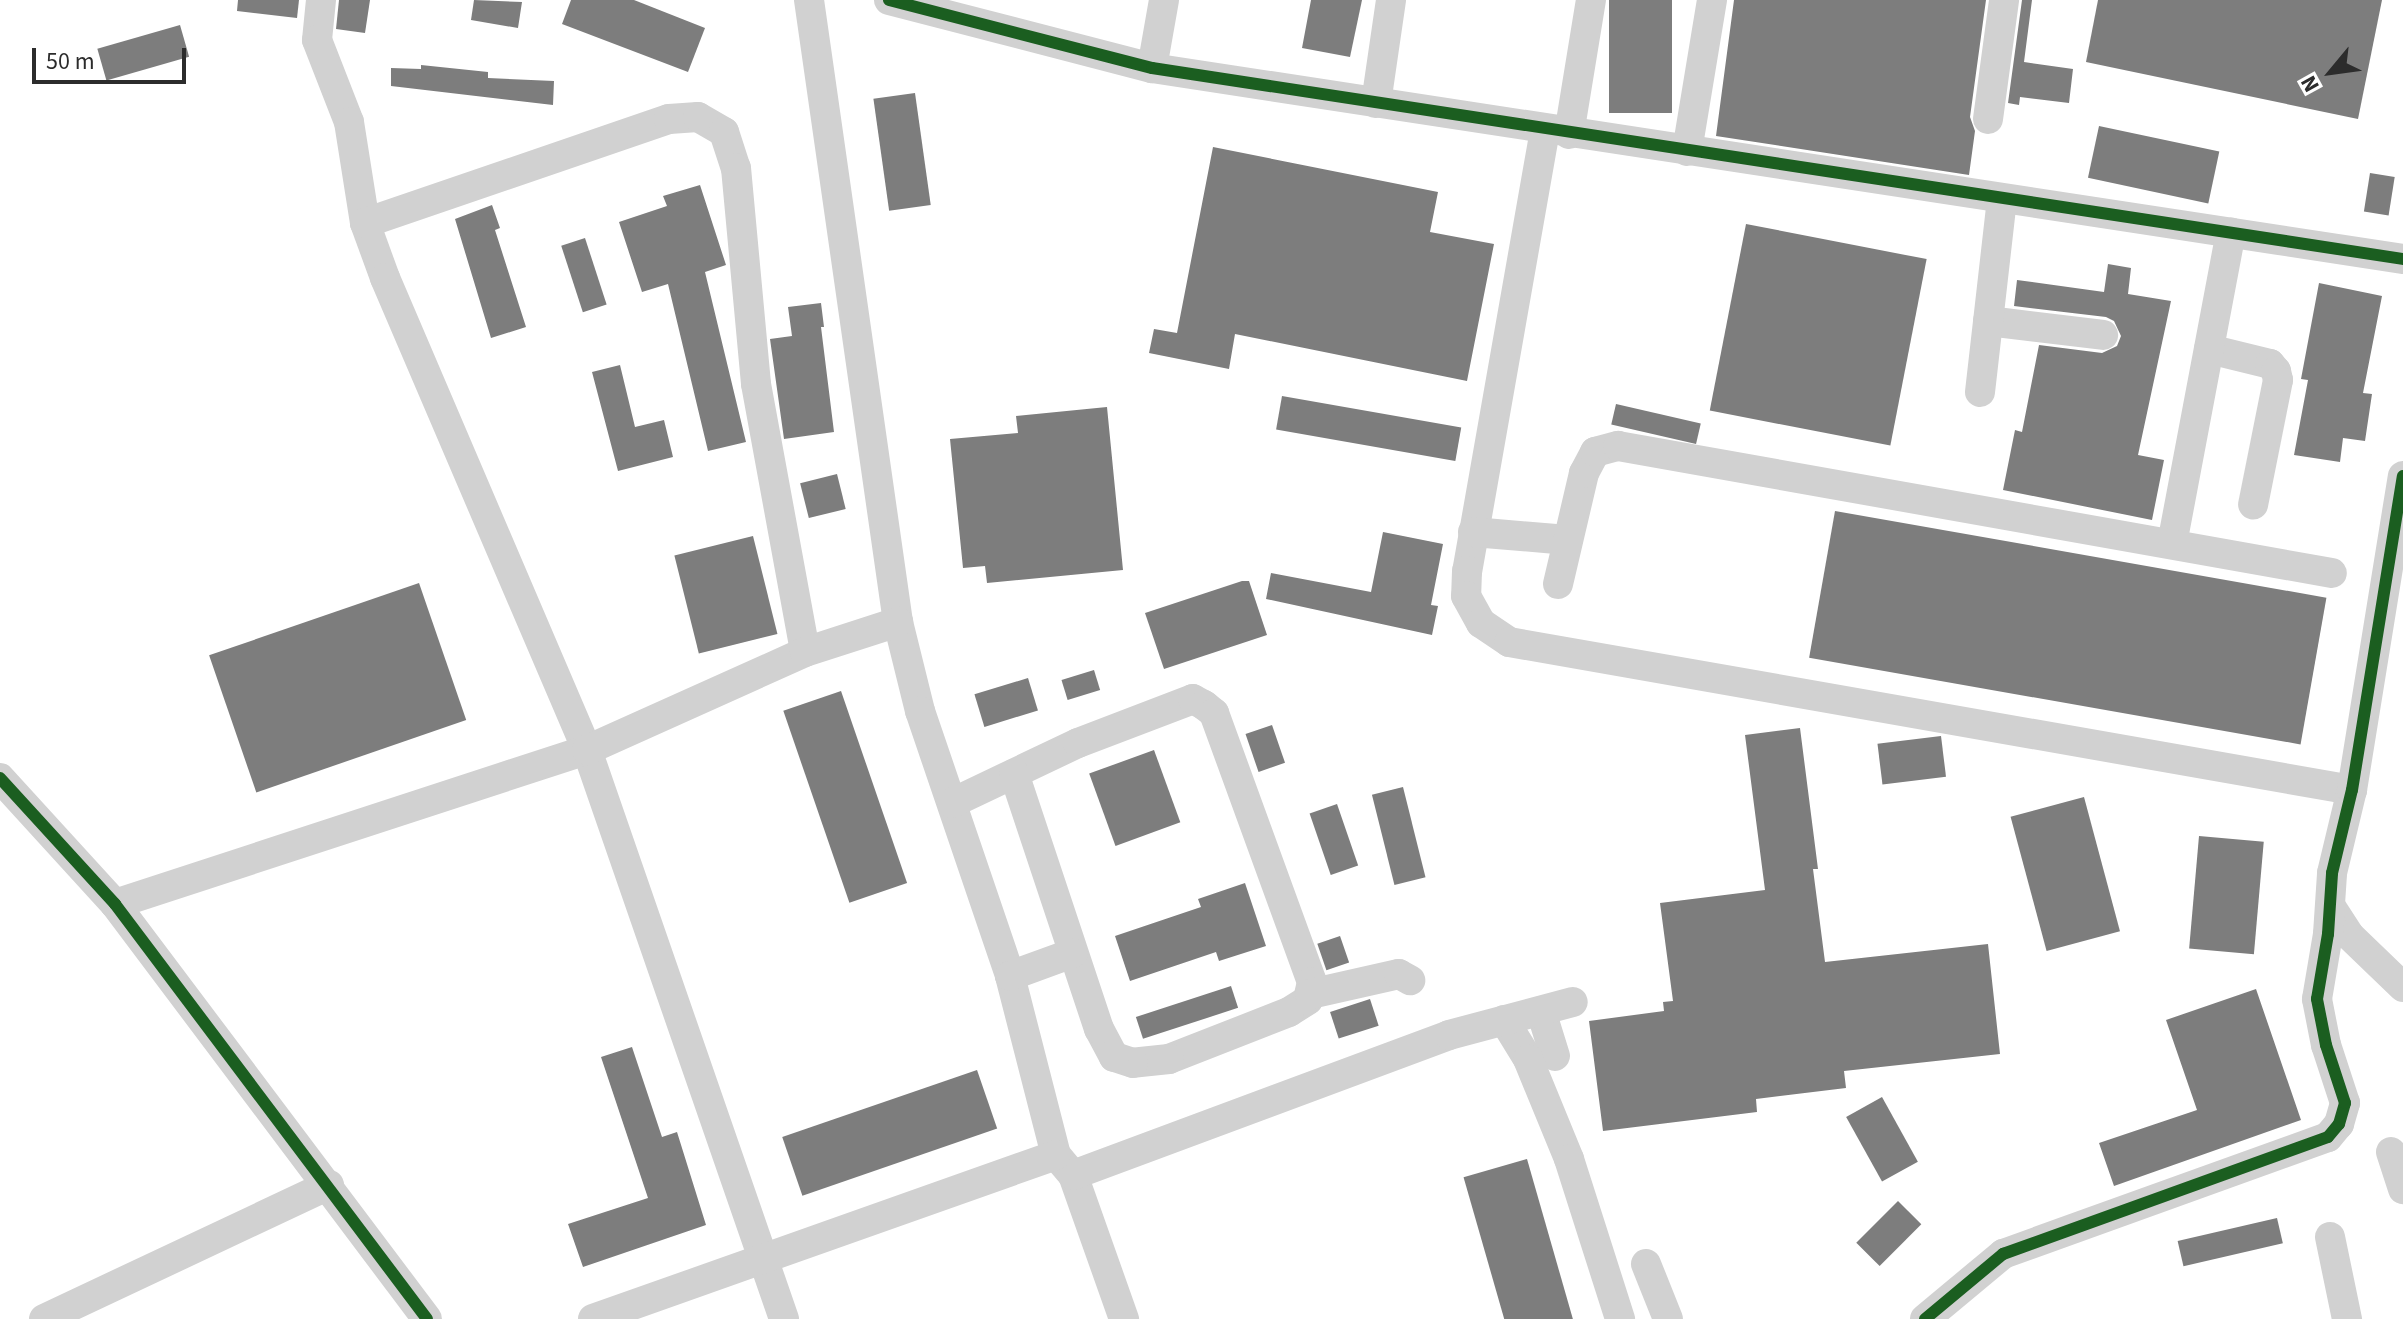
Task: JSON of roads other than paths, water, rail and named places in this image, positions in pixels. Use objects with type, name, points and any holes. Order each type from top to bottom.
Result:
[{"type":"street","points":[[321,0],[317,40],[349,122],[365,223],[385,278],[587,750],[784,1319]]},
{"type":"street","points":[[809,0],[898,622],[920,711],[1010,976],[1064,1165],[1124,1319]]},
{"type":"street","points":[[889,0],[1152,68],[2403,259]]},
{"type":"street","points":[[1152,68],[1164,0]]},
{"type":"street","points":[[1376,103],[1391,0]]},
{"type":"street","points":[[1591,0],[1557,132],[1473,532],[1466,596],[1481,623],[1509,642],[2352,790]]},
{"type":"street","points":[[1687,151],[1712,0]]},
{"type":"street","points":[[1988,119],[2004,0]]},
{"type":"street","points":[[365,223],[669,119],[698,117],[724,132],[736,168],[756,384],[805,652]]},
{"type":"street","points":[[1980,392],[2002,199]]},
{"type":"street","points":[[2172,544],[2231,233]]},
{"type":"street","points":[[1988,321],[2103,335]]},
{"type":"street","points":[[2209,349],[2270,364],[2276,371],[2278,380],[2253,505]]},
{"type":"street","points":[[1558,584],[1584,473],[1595,452],[1618,446],[2332,573]]},
{"type":"street","points":[[1925,1319],[2003,1254],[2328,1137],[2339,1124],[2345,1103],[2326,1045],[2317,999],[2331,907],[2332,873],[2352,790],[2403,476]]},
{"type":"street","points":[[1473,532],[1568,540]]},
{"type":"street","points":[[115,904],[587,750],[805,652],[898,622]]},
{"type":"street","points":[[952,803],[1078,743],[1193,699],[1204,705],[1214,713],[1312,982],[1308,1000],[1289,1012],[1182,1054],[1133,1063],[1114,1057],[1099,1029],[1014,774]]},
{"type":"street","points":[[0,778],[115,904],[427,1319]]},
{"type":"street","points":[[2331,907],[2349,935],[2403,987]]},
{"type":"street","points":[[1010,976],[1073,953]]},
{"type":"street","points":[[1310,994],[1399,974],[1410,980]]},
{"type":"street","points":[[593,1319],[762,1257],[1064,1165],[1449,1035],[1573,1002]]},
{"type":"street","points":[[1541,1011],[1555,1056]]},
{"type":"street","points":[[1504,1020],[1528,1059],[1569,1159],[1620,1319]]},
{"type":"street","points":[[2391,1152],[2403,1189]]},
{"type":"street","points":[[44,1319],[329,1185]]},
{"type":"street","points":[[2330,1237],[2347,1319]]},
{"type":"street","points":[[1646,1264],[1668,1319]]}]
